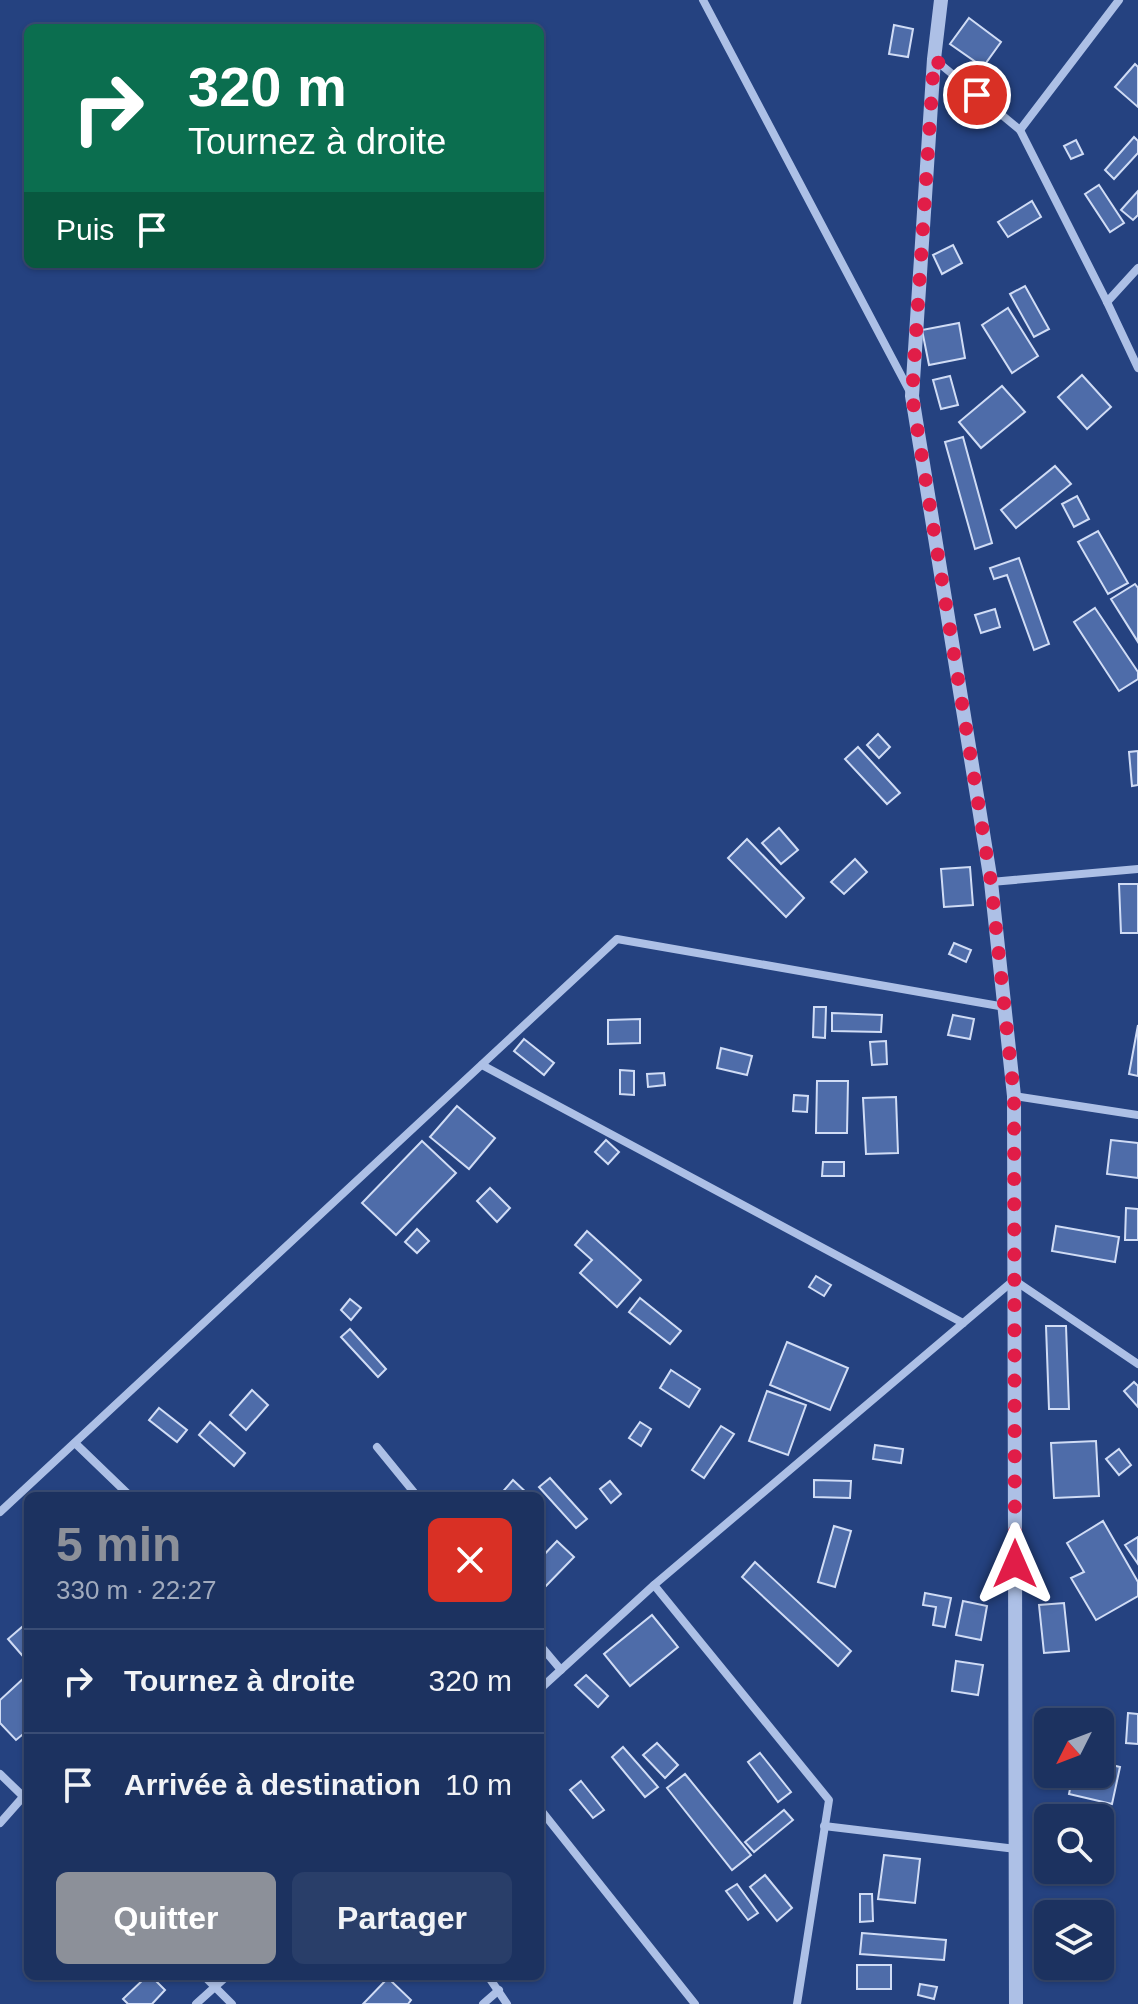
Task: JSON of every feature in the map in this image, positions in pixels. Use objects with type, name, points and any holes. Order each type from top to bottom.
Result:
[{"type":"street","points":[[703,0],[912,396]]},
{"type":"street","points":[[941,0],[934,59],[912,396],[991,882],[1014,1096],[1016,2004]]},
{"type":"street","points":[[1020,130],[1119,0]]},
{"type":"street","points":[[934,59],[1020,130],[1138,368]]},
{"type":"street","points":[[1107,302],[1138,268]]},
{"type":"street","points":[[991,882],[1138,869]]},
{"type":"street","points":[[0,1512],[617,939],[1005,1007]]},
{"type":"street","points":[[482,1065],[963,1323]]},
{"type":"street","points":[[1014,1096],[1138,1115]]},
{"type":"street","points":[[544,1685],[654,1585],[1014,1280]]},
{"type":"street","points":[[1014,1280],[1138,1364]]},
{"type":"street","points":[[75,1443],[126,1492]]},
{"type":"street","points":[[377,1447],[414,1492]]},
{"type":"street","points":[[654,1585],[829,1800],[797,2004]]},
{"type":"street","points":[[544,1650],[561,1670]]},
{"type":"street","points":[[0,1774],[24,1797]]},
{"type":"street","points":[[0,1823],[24,1801]]},
{"type":"street","points":[[544,1814],[695,2004]]},
{"type":"street","points":[[824,1826],[1016,1849]]},
{"type":"street","points":[[208,1980],[232,2004]]},
{"type":"street","points":[[196,2004],[223,1980]]},
{"type":"street","points":[[491,1980],[507,2004]]},
{"type":"street","points":[[483,2004],[499,1990]]},
{"type":"building","points":[[969,18],[1001,42],[983,67],[950,44]]},
{"type":"building","points":[[894,25],[913,29],[908,57],[889,54]]},
{"type":"building","points":[[1135,64],[1138,67],[1138,107],[1115,87]]},
{"type":"building","points":[[1134,137],[1138,141],[1138,153],[1114,179],[1105,170]]},
{"type":"building","points":[[1076,140],[1083,154],[1071,159],[1064,146]]},
{"type":"building","points":[[1099,185],[1124,223],[1110,232],[1085,194]]},
{"type":"building","points":[[1138,191],[1138,215],[1133,220],[1121,210]]},
{"type":"building","points":[[1032,201],[1041,217],[1008,237],[998,222]]},
{"type":"building","points":[[953,245],[962,263],[942,274],[933,255]]},
{"type":"building","points":[[1025,286],[1049,329],[1034,337],[1010,294]]},
{"type":"building","points":[[1008,308],[1038,356],[1012,373],[982,325]]},
{"type":"building","points":[[959,323],[965,358],[929,365],[922,330]]},
{"type":"building","points":[[1082,375],[1111,407],[1087,429],[1058,397]]},
{"type":"building","points":[[950,376],[958,405],[941,409],[933,380]]},
{"type":"building","points":[[1002,386],[1025,412],[981,448],[959,422]]},
{"type":"building","points":[[963,437],[992,543],[975,549],[945,442]]},
{"type":"building","points":[[1055,466],[1071,484],[1016,528],[1001,510]]},
{"type":"building","points":[[1077,496],[1089,519],[1074,527],[1062,504]]},
{"type":"building","points":[[1098,531],[1128,583],[1108,594],[1078,542]]},
{"type":"building","points":[[1019,558],[1049,644],[1034,650],[1007,575],[994,579],[990,568]]},
{"type":"building","points":[[1135,584],[1138,588],[1138,642],[1111,599]]},
{"type":"building","points":[[1095,608],[1138,672],[1138,679],[1119,691],[1074,622]]},
{"type":"building","points":[[995,609],[1000,627],[981,633],[975,615]]},
{"type":"building","points":[[878,734],[890,747],[879,758],[867,745]]},
{"type":"building","points":[[858,747],[900,793],[887,804],[845,759]]},
{"type":"building","points":[[1138,751],[1138,785],[1132,786],[1129,752]]},
{"type":"building","points":[[779,828],[798,850],[781,864],[762,843]]},
{"type":"building","points":[[747,839],[804,898],[786,917],[728,858]]},
{"type":"building","points":[[855,859],[867,872],[844,894],[831,882]]},
{"type":"building","points":[[970,867],[973,905],[944,907],[941,869]]},
{"type":"building","points":[[1119,884],[1138,884],[1138,933],[1121,933]]},
{"type":"building","points":[[954,943],[971,950],[966,962],[949,954]]},
{"type":"building","points":[[814,1007],[826,1007],[825,1038],[813,1037]]},
{"type":"building","points":[[832,1013],[882,1015],[881,1032],[832,1031]]},
{"type":"building","points":[[953,1015],[974,1019],[970,1039],[948,1035]]},
{"type":"building","points":[[640,1019],[640,1043],[608,1044],[608,1020]]},
{"type":"building","points":[[1138,1025],[1138,1076],[1129,1074]]},
{"type":"building","points":[[524,1039],[554,1063],[544,1075],[514,1051]]},
{"type":"building","points":[[886,1041],[887,1064],[872,1065],[870,1042]]},
{"type":"building","points":[[721,1048],[752,1056],[747,1075],[717,1068]]},
{"type":"building","points":[[620,1070],[634,1071],[634,1095],[620,1094]]},
{"type":"building","points":[[664,1073],[665,1085],[648,1087],[647,1074]]},
{"type":"building","points":[[817,1081],[848,1081],[847,1133],[816,1133]]},
{"type":"building","points":[[794,1095],[808,1096],[807,1112],[793,1111]]},
{"type":"building","points":[[896,1097],[898,1153],[866,1154],[863,1098]]},
{"type":"building","points":[[457,1106],[495,1138],[469,1169],[430,1137]]},
{"type":"building","points":[[606,1140],[619,1152],[608,1164],[595,1152]]},
{"type":"building","points":[[1111,1140],[1138,1143],[1138,1178],[1107,1174]]},
{"type":"building","points":[[422,1141],[456,1173],[396,1235],[362,1203]]},
{"type":"building","points":[[823,1162],[844,1162],[844,1176],[822,1176]]},
{"type":"building","points":[[490,1188],[510,1208],[497,1222],[477,1201]]},
{"type":"building","points":[[1126,1208],[1138,1209],[1138,1240],[1125,1240]]},
{"type":"building","points":[[1056,1226],[1119,1237],[1115,1262],[1052,1251]]},
{"type":"building","points":[[417,1229],[429,1241],[417,1253],[405,1242]]},
{"type":"building","points":[[587,1231],[641,1280],[617,1307],[580,1273],[592,1260],[575,1245]]},
{"type":"building","points":[[816,1276],[831,1285],[824,1296],[809,1287]]},
{"type":"building","points":[[640,1298],[681,1331],[670,1344],[629,1312]]},
{"type":"building","points":[[350,1299],[361,1308],[351,1320],[341,1310]]},
{"type":"building","points":[[1046,1326],[1066,1326],[1069,1409],[1049,1409]]},
{"type":"building","points":[[350,1329],[386,1369],[378,1377],[341,1337]]},
{"type":"building","points":[[787,1342],[848,1368],[830,1410],[770,1385]]},
{"type":"building","points":[[671,1370],[700,1389],[689,1407],[660,1388]]},
{"type":"building","points":[[1134,1382],[1138,1386],[1138,1407],[1124,1391]]},
{"type":"building","points":[[252,1390],[268,1405],[246,1430],[230,1415]]},
{"type":"building","points":[[767,1391],[806,1405],[788,1455],[749,1441]]},
{"type":"building","points":[[159,1408],[187,1430],[177,1442],[149,1420]]},
{"type":"building","points":[[210,1422],[245,1453],[234,1466],[199,1435]]},
{"type":"building","points":[[640,1422],[651,1429],[641,1446],[629,1438]]},
{"type":"building","points":[[721,1426],[734,1434],[704,1478],[692,1470]]},
{"type":"building","points":[[1096,1441],[1099,1496],[1054,1498],[1051,1443]]},
{"type":"building","points":[[875,1445],[903,1449],[901,1463],[873,1459]]},
{"type":"building","points":[[1119,1449],[1131,1465],[1119,1475],[1106,1459]]},
{"type":"building","points":[[550,1478],[587,1519],[576,1528],[539,1487]]},
{"type":"building","points":[[513,1480],[526,1492],[502,1492]]},
{"type":"building","points":[[814,1480],[851,1481],[850,1498],[814,1497]]},
{"type":"building","points":[[610,1481],[621,1494],[611,1503],[600,1489]]},
{"type":"building","points":[[1103,1521],[1138,1582],[1138,1596],[1096,1620],[1071,1578],[1084,1572],[1067,1543]]},
{"type":"building","points":[[834,1526],[851,1531],[835,1587],[818,1582]]},
{"type":"building","points":[[1138,1537],[1138,1564],[1125,1545]]},
{"type":"building","points":[[557,1541],[574,1557],[544,1588],[544,1555]]},
{"type":"building","points":[[755,1562],[851,1651],[838,1666],[742,1577]]},
{"type":"building","points":[[925,1593],[951,1598],[945,1627],[933,1625],[936,1607],[923,1605]]},
{"type":"building","points":[[963,1601],[987,1606],[981,1640],[956,1635]]},
{"type":"building","points":[[1064,1603],[1069,1651],[1044,1653],[1039,1605]]},
{"type":"building","points":[[652,1615],[678,1647],[630,1686],[604,1654]]},
{"type":"building","points":[[22,1627],[24,1657],[8,1639]]},
{"type":"building","points":[[956,1661],[983,1665],[978,1695],[952,1691]]},
{"type":"building","points":[[586,1675],[608,1696],[598,1707],[575,1685]]},
{"type":"building","points":[[24,1678],[24,1733],[16,1740],[0,1723],[0,1700]]},
{"type":"building","points":[[1128,1713],[1138,1714],[1138,1744],[1126,1743]]},
{"type":"building","points":[[657,1743],[678,1765],[665,1778],[643,1755]]},
{"type":"building","points":[[623,1747],[658,1787],[645,1797],[612,1757]]},
{"type":"building","points":[[760,1753],[791,1792],[778,1802],[748,1762]]},
{"type":"building","points":[[1114,1766],[1120,1767],[1112,1804],[1069,1794],[1070,1788],[1114,1788]]},
{"type":"building","points":[[685,1774],[751,1855],[732,1870],[667,1788]]},
{"type":"building","points":[[581,1781],[604,1810],[593,1818],[570,1790]]},
{"type":"building","points":[[784,1810],[793,1820],[754,1852],[745,1842]]},
{"type":"building","points":[[884,1855],[920,1859],[915,1903],[878,1899]]},
{"type":"building","points":[[765,1875],[792,1908],[777,1921],[750,1887]]},
{"type":"building","points":[[737,1884],[758,1913],[748,1920],[726,1891]]},
{"type":"building","points":[[860,1894],[872,1894],[873,1921],[860,1922]]},
{"type":"building","points":[[862,1933],[946,1940],[944,1960],[860,1954]]},
{"type":"building","points":[[857,1965],[891,1965],[891,1989],[857,1989]]},
{"type":"building","points":[[143,1980],[155,1980],[165,1990],[152,2004],[128,2004],[123,1999]]},
{"type":"building","points":[[386,1980],[390,1980],[411,2000],[408,2004],[363,2004]]},
{"type":"building","points":[[920,1984],[937,1987],[934,1999],[918,1995]]},
{"type":"route","points":[[977,95],[934,59],[912,396],[991,882],[1014,1096],[1015,1564]]}]
